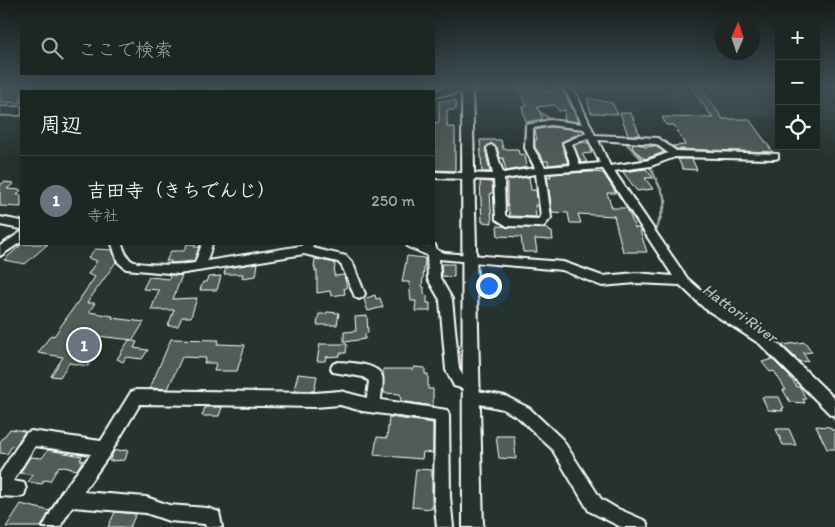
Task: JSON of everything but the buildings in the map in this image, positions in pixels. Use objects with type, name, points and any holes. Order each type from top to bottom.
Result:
[{"type":"highway","points":[[0,111],[20,111]]},
{"type":"street","points":[[470,111],[470,390],[473,527]]},
{"type":"street","points":[[580,111],[607,167],[678,281],[708,304],[765,340],[835,409]]},
{"type":"street","points":[[491,148],[499,177],[500,216],[507,222],[540,223],[546,218],[540,168],[529,148],[529,127],[534,124],[560,124],[591,133],[658,141],[674,154]]},
{"type":"street","points":[[577,168],[567,143],[591,133]]},
{"type":"street","points":[[435,175],[499,177],[539,171],[651,163],[674,154],[775,156]]},
{"type":"street","points":[[0,220],[20,225]]},
{"type":"street","points":[[0,252],[20,237]]},
{"type":"street","points":[[116,245],[122,259],[135,267],[179,270],[306,247],[342,259],[347,264],[359,294]]},
{"type":"street","points":[[199,267],[208,245]]},
{"type":"street","points":[[416,245],[431,249],[444,257],[562,266],[608,282],[636,278],[678,281]]},
{"type":"street","points":[[431,249],[434,279],[446,299],[452,370],[459,382],[470,390],[506,403],[524,413],[558,444],[595,504],[610,514],[640,527]]},
{"type":"street","points":[[338,368],[365,371],[376,378],[373,405]]},
{"type":"street","points":[[51,527],[67,499],[105,449],[136,397],[315,400],[340,398],[362,404],[442,415],[442,497],[445,527]]},
{"type":"street","points":[[18,489],[0,488],[30,438],[105,449]]},
{"type":"street","points":[[67,499],[146,505],[169,513],[207,516],[213,518],[214,527]]},
{"type":"shaded area","points":[[678,111],[775,111],[775,117],[682,117]]},
{"type":"shaded area","points":[[820,111],[835,111],[835,122],[820,122]]},
{"type":"waterway","name":"Hattori River","points":[[538,111],[548,118],[563,122]]},
{"type":"waterway","name":"Hattori River","points":[[627,144],[650,167],[665,198]]},
{"type":"waterway","name":"Hattori River","points":[[656,230],[666,201],[664,197]]},
{"type":"waterway","name":"Hattori River","points":[[662,259],[672,274]]},
{"type":"waterway","name":"Hattori River","points":[[830,413],[835,418]]},
{"type":"place","name":"吉田寺（きちでんじ）","points":[[84,345]]}]
